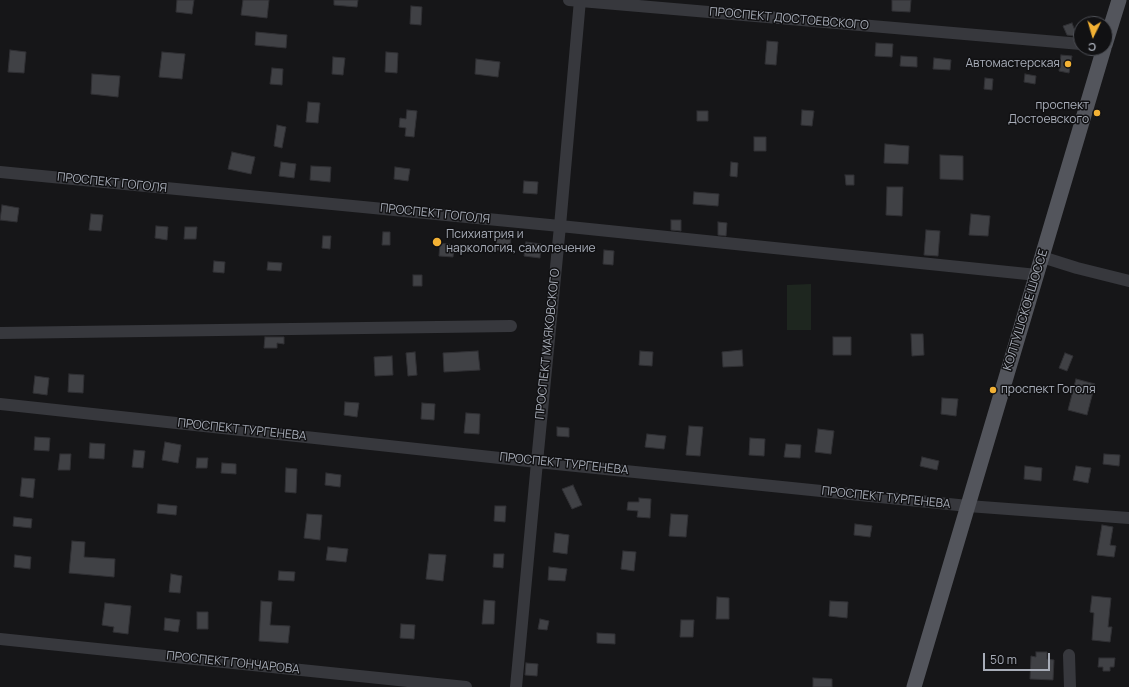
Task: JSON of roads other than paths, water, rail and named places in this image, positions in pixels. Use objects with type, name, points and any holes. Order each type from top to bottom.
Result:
[{"type":"main road","points":[[1113,19],[1119,0]]},
{"type":"main road","name":"КОЛТУШСКОЕ ШОССЕ","points":[[914,687],[1102,56]]},
{"type":"street","name":"ПРОСПЕКТ ДОСТОЕВСКОГО","points":[[576,0],[1073,43]]},
{"type":"street","name":"ПРОСПЕКТ МАЯКОВСКОГО","points":[[516,687],[560,226],[576,0]]},
{"type":"street","name":"ПРОСПЕКТ ГОГОЛЯ","points":[[0,172],[560,226],[1037,275]]},
{"type":"street","points":[[1042,257],[1077,268],[1129,281]]},
{"type":"street","points":[[0,333],[511,326]]},
{"type":"street","name":"ПРОСПЕКТ ТУРГЕНЕВА","points":[[0,404],[537,462],[968,506],[1129,518]]},
{"type":"street","name":"ПРОСПЕКТ ГОНЧАРОВА","points":[[0,639],[466,687]]},
{"type":"street","points":[[1069,655],[1070,687]]},
{"type":"place","name":"Автомастерская","points":[[1068,64]]},
{"type":"place","name":"проспект Достоевского","points":[[1097,113]]},
{"type":"place","name":"Психиатрия и наркология, самолечение","points":[[437,242]]},
{"type":"place","name":"проспект Гоголя","points":[[993,390]]}]
